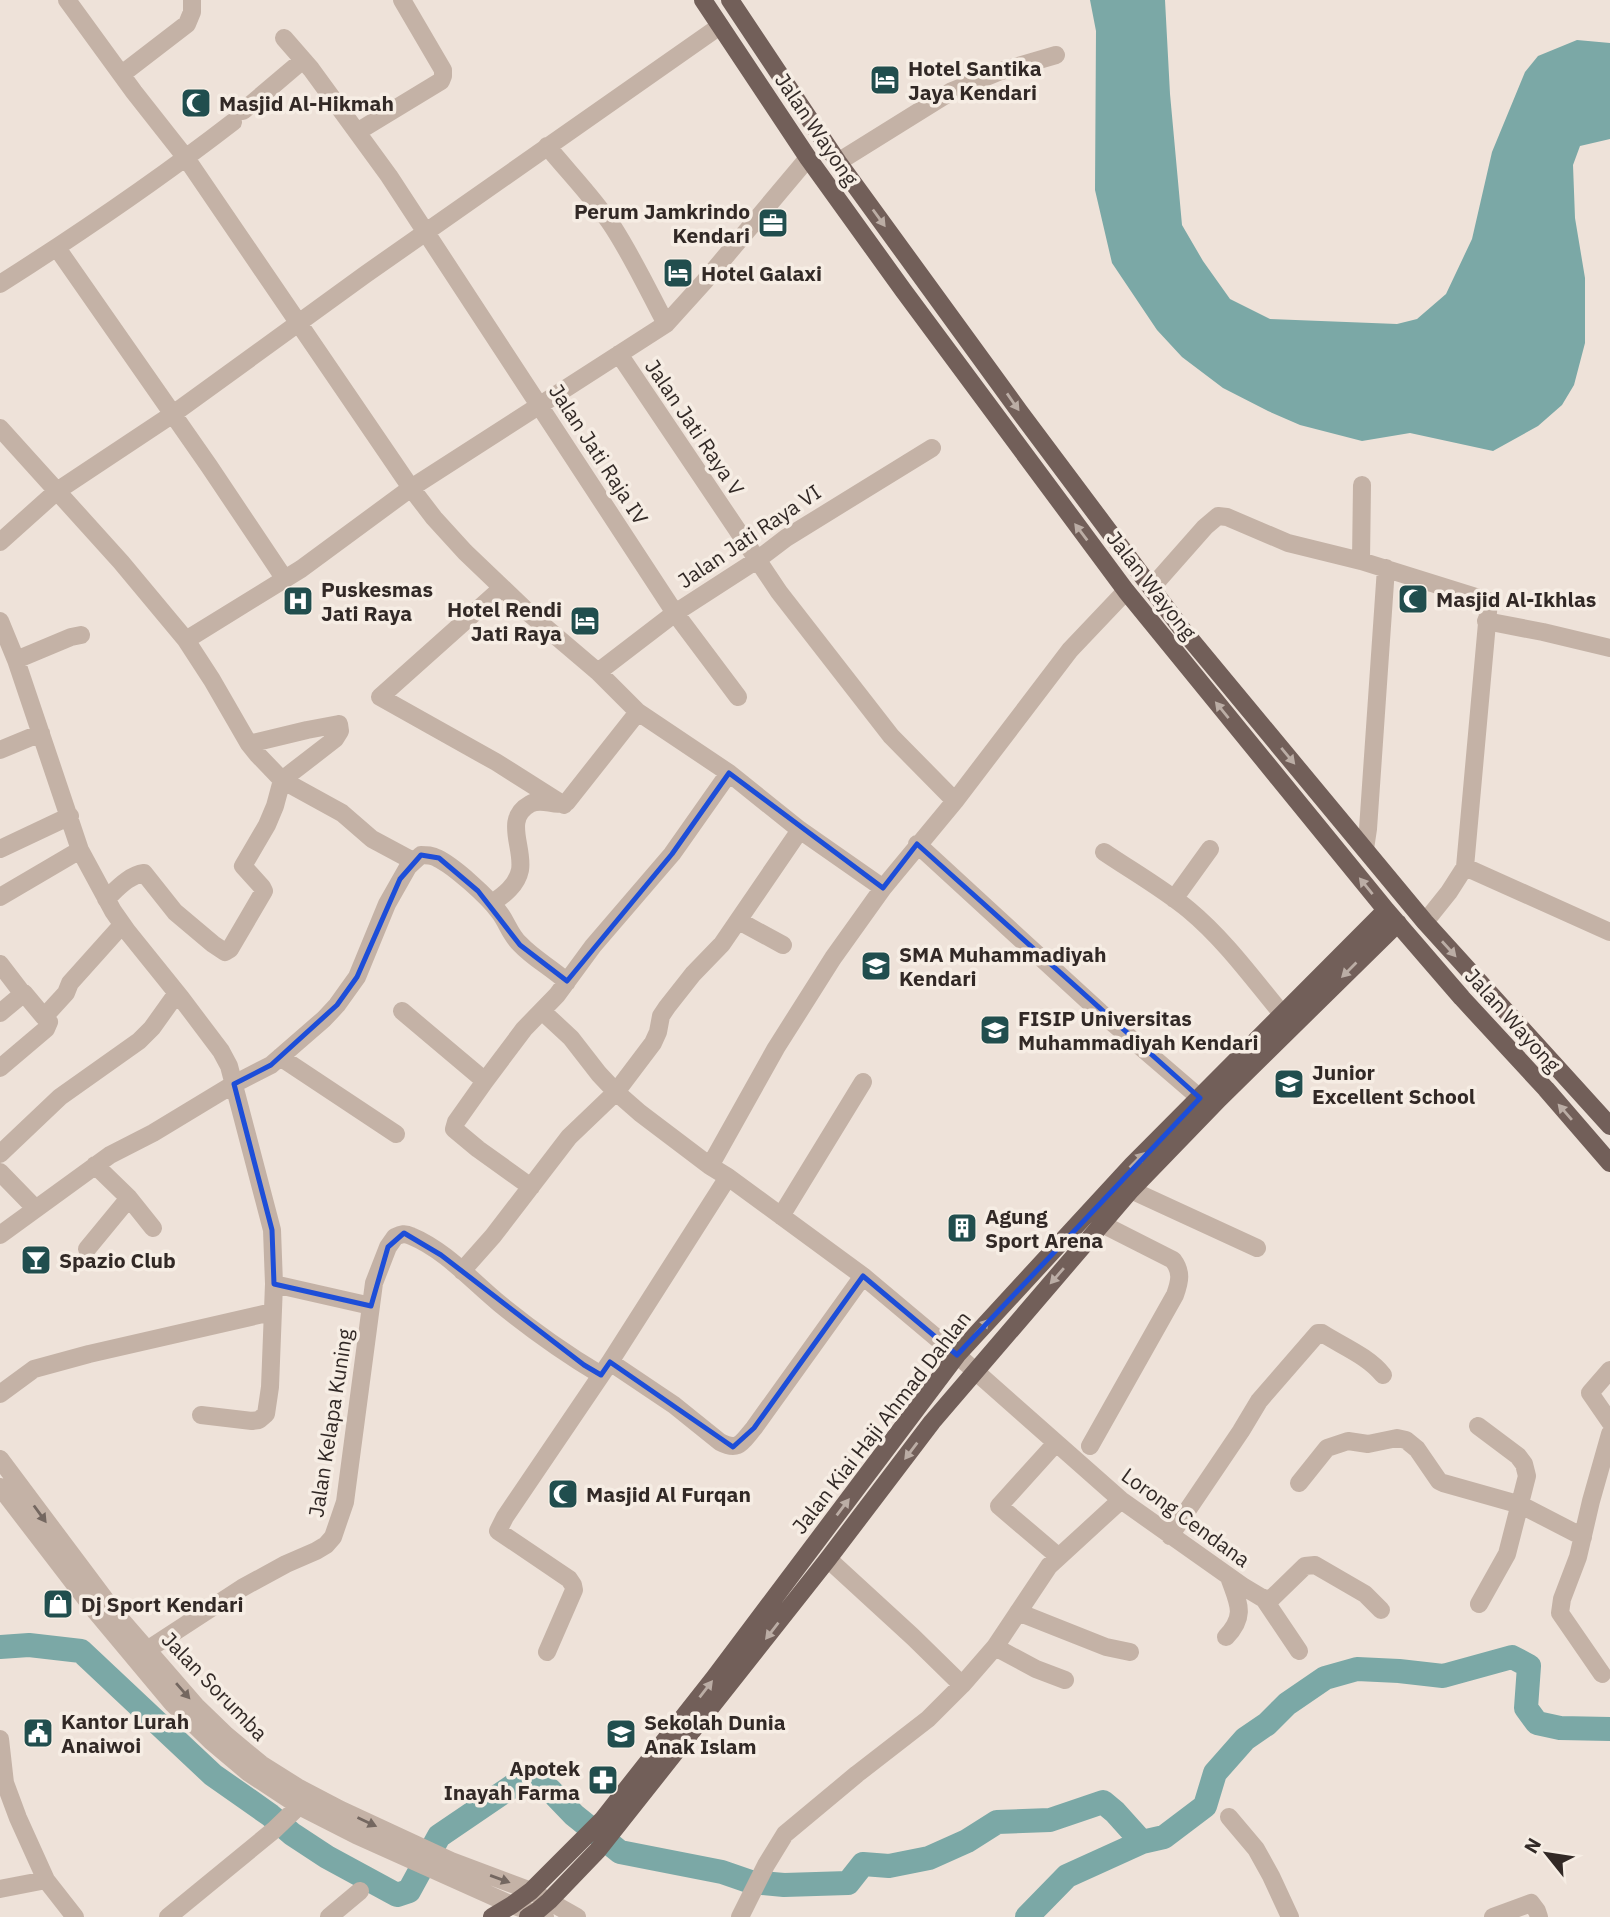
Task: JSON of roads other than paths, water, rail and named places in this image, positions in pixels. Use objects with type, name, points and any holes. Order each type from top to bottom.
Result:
[{"type":"main road","name":"Jalan Wayong","points":[[703,0],[808,158],[1126,591],[1388,920],[1610,1163]]},
{"type":"main road","name":"Jalan Wayong","points":[[730,0],[838,162],[1182,629],[1425,922],[1610,1126]]},
{"type":"main road","name":"Jalan Kiai Haji Ahmad Dahlan","points":[[608,1824],[957,1354],[1132,1165],[1283,1015],[1388,920]]},
{"type":"main road","name":"Jalan Kiai Haji Ahmad Dahlan","points":[[539,1912],[608,1824],[828,1559],[932,1422],[975,1371],[1131,1191],[1388,920]]},
{"type":"main road","points":[[1591,1142],[1610,1126]]},
{"type":"main road","name":"Jalan Kiai Haji Ahmad Dahlan","points":[[492,1917],[513,1905],[592,1844]]},
{"type":"street","points":[[67,0],[186,158],[411,488],[465,552],[531,615],[598,672],[638,712],[729,774],[800,830],[883,888]]},
{"type":"street","points":[[122,74],[187,24],[192,12],[192,0]]},
{"type":"street","points":[[356,132],[441,81],[443,76],[443,71],[402,0]]},
{"type":"street","points":[[0,542],[57,491],[173,414],[547,146],[720,26]]},
{"type":"street","name":"Jalan Jati Raja IV","points":[[284,38],[389,176],[675,613],[738,697]]},
{"type":"street","points":[[838,162],[953,91],[1001,71],[1056,55]]},
{"type":"street","points":[[0,284],[57,248],[186,158],[303,60]]},
{"type":"street","points":[[547,146],[612,226],[666,324]]},
{"type":"street","points":[[186,640],[301,569],[411,488],[666,324],[808,158]]},
{"type":"street","points":[[57,248],[284,578]]},
{"type":"street","name":"Jalan Jati Raya V","points":[[618,354],[794,612],[891,736],[955,801]]},
{"type":"street","points":[[0,428],[145,589],[186,640],[249,744],[282,780],[342,813],[372,839],[414,861]]},
{"type":"street","name":"Jalan Jati Raya VI","points":[[598,672],[675,613],[757,560],[794,532],[932,448]]},
{"type":"street","points":[[1361,561],[1362,485]]},
{"type":"street","points":[[1152,587],[1218,516],[1227,517],[1288,543],[1386,568],[1489,601],[1465,867],[1425,922]]},
{"type":"street","points":[[1365,849],[1386,568]]},
{"type":"street","points":[[502,588],[380,697],[496,762],[564,805]]},
{"type":"street","points":[[710,1166],[776,1048],[833,958],[883,888],[955,801],[1070,650],[1126,591]]},
{"type":"street","points":[[0,621],[16,660],[80,850],[122,925],[177,993],[221,1051],[229,1066],[272,1230],[274,1284],[270,1387],[266,1414],[259,1420],[252,1421],[201,1415]]},
{"type":"street","points":[[1486,621],[1610,648]]},
{"type":"street","points":[[16,660],[81,635]]},
{"type":"street","points":[[564,805],[638,712]]},
{"type":"street","points":[[106,899],[130,878],[144,873],[175,912],[213,944],[227,952],[264,891],[243,866],[267,825],[282,780],[335,739],[340,731],[339,724],[249,744]]},
{"type":"street","points":[[0,750],[41,733]]},
{"type":"street","points":[[531,1187],[454,1129],[456,1122],[524,1029],[543,1012],[593,946],[672,854],[729,774]]},
{"type":"street","points":[[492,903],[509,890],[518,874],[520,863],[515,824],[522,811],[529,804],[537,802],[564,805]]},
{"type":"street","points":[[0,849],[70,816]]},
{"type":"street","points":[[800,830],[722,944],[693,974],[667,1007],[661,1016],[653,1043],[616,1092],[569,1137],[493,1236],[462,1271],[532,1329],[674,1405],[728,1446],[736,1446],[754,1428],[863,1276]]},
{"type":"street","points":[[917,844],[1100,1013],[1200,1098]]},
{"type":"street","points":[[1174,899],[1210,849]]},
{"type":"street","points":[[0,897],[80,850]]},
{"type":"street","points":[[1104,852],[1196,916],[1228,947],[1283,1015]]},
{"type":"street","points":[[0,1235],[95,1165],[261,1071],[324,1019],[357,977],[400,879],[421,855],[439,859],[492,903],[520,945],[567,982]]},
{"type":"street","points":[[1465,867],[1610,932]]},
{"type":"street","points":[[739,921],[783,945]]},
{"type":"street","points":[[44,1017],[66,993],[70,983],[122,925]]},
{"type":"street","points":[[0,964],[49,1022],[46,1029],[0,1068]]},
{"type":"street","points":[[0,1154],[60,1097],[139,1041],[152,1028],[177,993]]},
{"type":"street","points":[[0,1013],[23,994]]},
{"type":"street","points":[[402,1011],[485,1081]]},
{"type":"street","name":"Lorong Cendana","points":[[543,1012],[571,1038],[616,1092],[640,1113],[863,1276],[957,1354],[1121,1500],[1264,1599]]},
{"type":"street","points":[[280,1058],[396,1134]]},
{"type":"street","points":[[780,1216],[863,1082]]},
{"type":"street","points":[[95,1165],[129,1198],[153,1228]]},
{"type":"street","points":[[0,1172],[35,1208]]},
{"type":"street","points":[[547,1652],[574,1590],[573,1585],[569,1579],[498,1531],[511,1506],[606,1369],[728,1177]]},
{"type":"street","points":[[1131,1191],[1257,1248]]},
{"type":"street","points":[[87,1248],[129,1198]]},
{"type":"street","points":[[1090,1446],[1175,1295],[1180,1275],[1173,1260],[1102,1224]]},
{"type":"street","name":"Jalan Kelapa Kuning","points":[[147,1650],[242,1588],[316,1551],[333,1537],[345,1502],[374,1283],[388,1247],[395,1237],[407,1234],[462,1271]]},
{"type":"street","points":[[274,1284],[371,1306]]},
{"type":"street","points":[[0,1394],[34,1369],[272,1312]]},
{"type":"street","points":[[1170,1536],[1259,1401],[1315,1336],[1322,1333],[1376,1366],[1383,1375]]},
{"type":"street","points":[[1610,1370],[1590,1393],[1610,1422]]},
{"type":"street","points":[[1478,1426],[1518,1455],[1527,1476],[1507,1554],[1479,1604]]},
{"type":"street","points":[[1602,1674],[1560,1613],[1562,1599],[1578,1557],[1610,1434]]},
{"type":"street","points":[[1299,1483],[1327,1448],[1348,1441],[1368,1444],[1397,1438],[1406,1440],[1417,1449],[1439,1481],[1521,1505],[1583,1537]]},
{"type":"street","points":[[1056,1443],[999,1506],[1059,1557]]},
{"type":"street","name":"Jalan Sorumba","points":[[0,1459],[68,1552],[147,1650],[196,1706],[261,1764],[299,1788],[513,1905],[577,1917]]},
{"type":"street","name":"Jalan Sorumba","points":[[0,1487],[96,1612],[172,1703],[249,1773],[296,1810],[356,1835],[531,1891],[539,1912]]},
{"type":"street","points":[[742,1913],[785,1833],[928,1719],[995,1647],[1049,1566],[1121,1500]]},
{"type":"street","points":[[828,1559],[962,1685]]},
{"type":"street","points":[[1299,1651],[1264,1599],[1274,1597],[1305,1566],[1315,1565],[1364,1594],[1381,1610]]},
{"type":"street","points":[[1226,1637],[1235,1627],[1240,1607],[1229,1577]]},
{"type":"street","points":[[1018,1612],[1106,1647],[1130,1652]]},
{"type":"street","points":[[995,1647],[1036,1669],[1065,1680]]},
{"type":"street","points":[[0,1739],[3,1783],[46,1880],[75,1917]]},
{"type":"street","points":[[168,1917],[296,1810]]},
{"type":"street","points":[[1228,1817],[1256,1849],[1290,1917]]},
{"type":"street","points":[[0,1889],[46,1880]]},
{"type":"street","points":[[329,1917],[360,1891]]},
{"type":"street","points":[[1493,1917],[1531,1903],[1539,1917]]},
{"type":"water","points":[[1090,0],[1165,0],[1182,225],[1230,299],[1270,319],[1397,324],[1417,319],[1446,294],[1472,239],[1492,152],[1525,72],[1538,56],[1577,40],[1610,43],[1610,139],[1580,146],[1573,165],[1575,218],[1585,278],[1585,343],[1574,385],[1562,405],[1538,426],[1493,451],[1410,433],[1362,441],[1300,425],[1268,411],[1223,388],[1182,357],[1157,330],[1112,263],[1095,190],[1096,31]]},
{"type":"waterway","points":[[0,1647],[29,1645],[81,1651],[213,1775],[327,1857],[397,1895],[409,1891],[439,1836],[526,1777],[550,1790],[574,1815],[620,1852],[722,1872],[751,1882],[784,1885],[848,1883],[863,1864],[889,1866],[929,1858],[967,1841],[997,1822],[1050,1820],[1103,1802],[1142,1842],[1164,1837],[1205,1806],[1215,1773],[1245,1739],[1267,1724],[1287,1704],[1325,1678],[1357,1669],[1443,1676],[1512,1657],[1529,1666],[1526,1708],[1537,1723],[1560,1728],[1610,1729]]},
{"type":"waterway","points":[[1027,1917],[1067,1876],[1142,1842]]},
{"type":"place","name":"Hotel Santika Jaya Kendari","points":[[885,80]]},
{"type":"place","name":"Masjid Al-Hikmah","points":[[196,103]]},
{"type":"place","name":"Perum Jamkrindo Kendari","points":[[773,223]]},
{"type":"place","name":"Hotel Galaxi","points":[[678,273]]},
{"type":"place","name":"Masjid Al-Ikhlas","points":[[1413,599]]},
{"type":"place","name":"Puskesmas Jati Raya","points":[[298,601]]},
{"type":"place","name":"Hotel Rendi Jati Raya","points":[[585,621]]},
{"type":"place","name":"SMA Muhammadiyah Kendari","points":[[876,966]]},
{"type":"place","name":"FISIP Universitas Muhammadiyah Kendari","points":[[995,1030]]},
{"type":"place","name":"Junior Excellent School","points":[[1289,1084]]},
{"type":"place","name":"Agung Sport Arena","points":[[962,1228]]},
{"type":"place","name":"Spazio Club","points":[[36,1260]]},
{"type":"place","name":"Masjid Al Furqan","points":[[563,1494]]},
{"type":"place","name":"Dj Sport Kendari","points":[[58,1604]]},
{"type":"place","name":"Kantor Lurah Anaiwoi","points":[[38,1733]]},
{"type":"place","name":"Sekolah Dunia Anak Islam","points":[[621,1734]]},
{"type":"place","name":"Apotek Inayah Farma","points":[[603,1780]]}]
